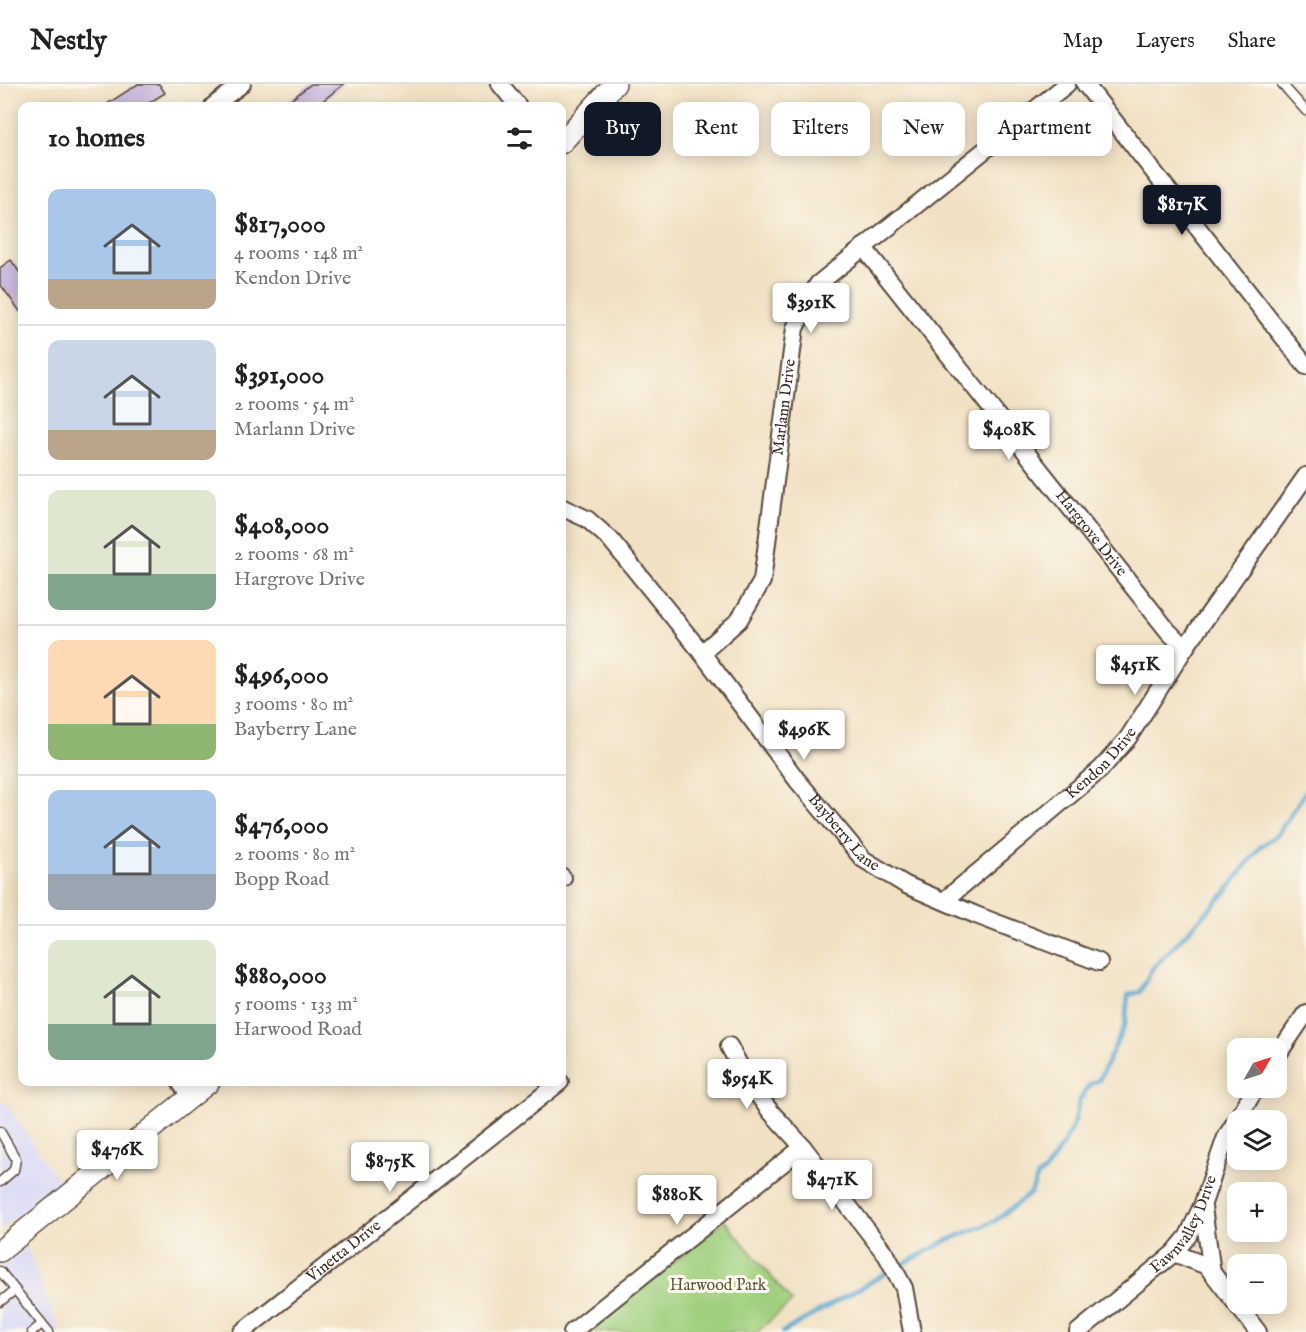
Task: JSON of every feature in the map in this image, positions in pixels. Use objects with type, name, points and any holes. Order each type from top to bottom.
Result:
[{"type":"street","points":[[218,102],[242,84]]},
{"type":"street","points":[[500,84],[515,102]]},
{"type":"street","points":[[566,138],[615,84]]},
{"type":"street","name":"Marlann Drive","points":[[702,653],[739,620],[762,581],[795,328],[818,284],[1067,84]]},
{"type":"street","points":[[1085,84],[1306,366]]},
{"type":"street","name":"Hargrove Drive","points":[[863,247],[1013,439],[1168,631],[1185,648]]},
{"type":"street","name":"Kendon Drive","points":[[945,900],[1101,769],[1128,738],[1185,648],[1306,476]]},
{"type":"street","name":"Bayberry Lane","points":[[566,509],[587,519],[603,533],[702,653],[797,780],[863,859],[906,885],[976,915],[1099,962]]},
{"type":"street","points":[[1287,1041],[1306,1013]]},
{"type":"street","points":[[729,1046],[749,1083],[770,1111],[803,1147],[887,1256],[902,1282],[912,1332]]},
{"type":"street","name":"Vinetta Drive","points":[[242,1332],[555,1086]]},
{"type":"street","points":[[0,1251],[185,1089]]},
{"type":"street","name":"Fawnvalley Drive","points":[[1077,1332],[1174,1253],[1194,1227],[1226,1137],[1250,1098]]},
{"type":"street","points":[[572,1332],[803,1147]]},
{"type":"street","points":[[1202,1206],[1212,1273]]},
{"type":"street","points":[[1174,1253],[1207,1266],[1258,1332]]},
{"type":"lane","points":[[1282,84],[1306,111]]},
{"type":"lane","points":[[0,1131],[16,1159],[14,1170],[0,1182]]},
{"type":"lane","points":[[0,1271],[49,1332]]},
{"type":"lane","points":[[0,1302],[15,1290]]},
{"type":"lane","points":[[32,1332],[42,1324]]},
{"type":"shaded area","points":[[0,1101],[7,1105],[60,1184],[0,1230]]},
{"type":"shaded area","points":[[27,1247],[60,1332],[0,1332],[0,1268]]},
{"type":"green space","name":"Harwood Park","points":[[725,1221],[792,1302],[757,1332],[586,1332]]},
{"type":"building","points":[[138,84],[159,84],[165,93],[150,102],[110,102]]},
{"type":"building","points":[[311,84],[344,84],[321,102],[288,102]]},
{"type":"building","points":[[11,260],[18,270],[18,309],[0,284],[0,268]]},
{"type":"waterway","points":[[898,1267],[946,1241],[995,1221],[1031,1193],[1038,1176],[1045,1171],[1064,1143],[1075,1121],[1079,1101],[1090,1084],[1099,1080],[1125,1025],[1128,995],[1140,992],[1152,969],[1225,893],[1260,847],[1278,834],[1306,791]]},
{"type":"waterway","points":[[783,1332],[890,1271]]}]
